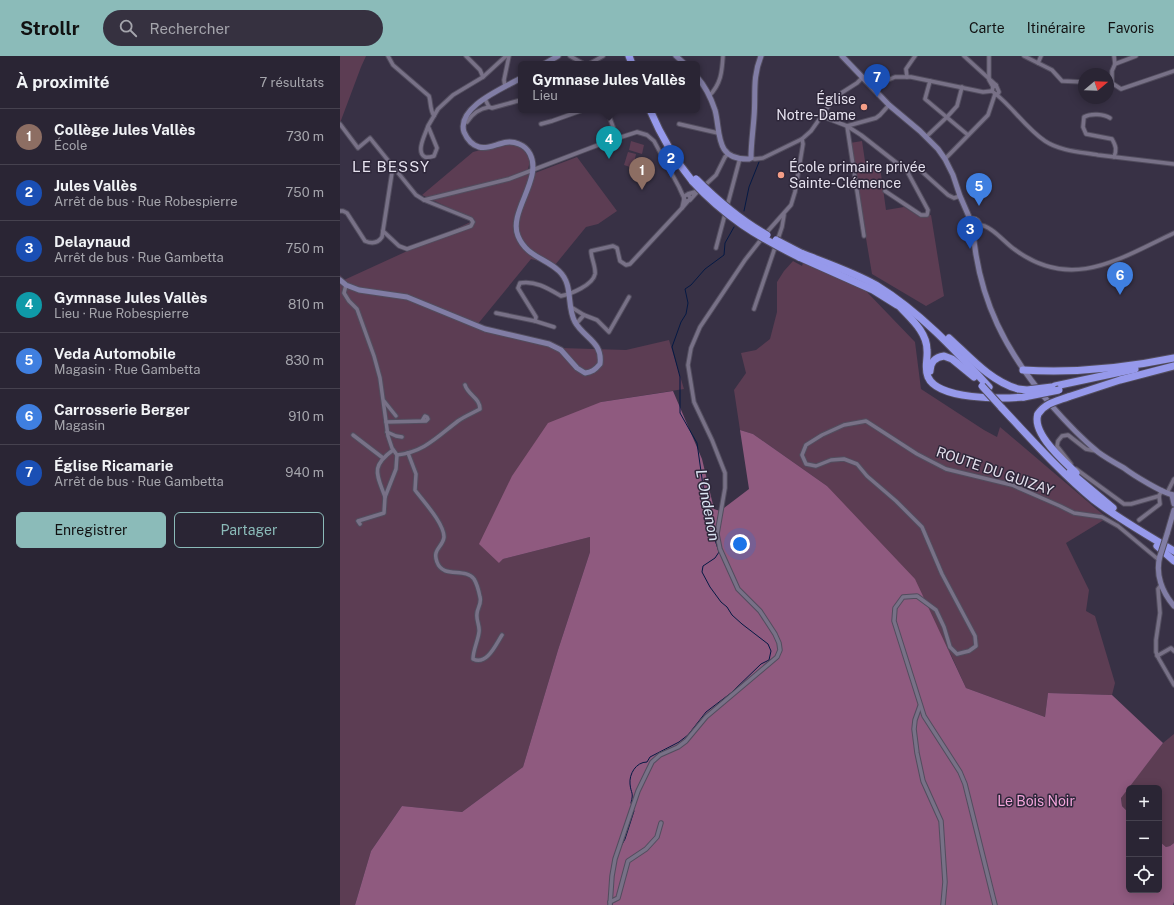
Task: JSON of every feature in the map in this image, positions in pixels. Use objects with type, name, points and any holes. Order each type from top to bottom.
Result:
[{"type":"highway","points":[[652,113],[680,166],[721,204],[753,228],[800,255],[873,290],[900,307],[924,325],[974,377]]},
{"type":"highway","points":[[655,113],[673,148],[695,181]]},
{"type":"highway","points":[[800,255],[875,285],[924,320],[947,342],[1004,407],[1079,486],[1114,514],[1174,551]]},
{"type":"highway","points":[[900,307],[919,328],[925,339],[928,348],[926,370],[928,378],[933,384],[941,388],[953,393],[971,397],[996,399],[1021,393],[1027,390],[1055,388],[1140,374],[1174,366]]},
{"type":"highway","points":[[924,320],[936,327],[996,379],[1021,393]]},
{"type":"highway","points":[[986,387],[948,357],[944,356],[937,358],[930,367],[933,380],[945,387],[972,394],[987,395],[1021,393]]},
{"type":"highway","points":[[1023,370],[1068,370],[1121,367],[1174,359]]},
{"type":"highway","points":[[1055,388],[1174,359]]},
{"type":"highway","points":[[1100,498],[1063,460],[1041,434],[1037,425],[1038,414],[1051,403],[1140,374]]},
{"type":"highway","points":[[1004,407],[1047,450],[1100,498],[1134,522],[1174,546]]},
{"type":"highway","points":[[1142,532],[1174,561]]},
{"type":"street","points":[[388,56],[393,65],[429,96],[431,112],[434,116]]},
{"type":"street","points":[[466,56],[480,70],[483,77]]},
{"type":"street","points":[[428,126],[437,148],[434,156],[430,158],[422,154],[420,150],[428,126],[438,109],[453,95],[483,77],[506,56]]},
{"type":"street","points":[[505,87],[504,80],[509,56]]},
{"type":"street","points":[[549,61],[558,56]]},
{"type":"street","points":[[570,56],[579,61]]},
{"type":"street","points":[[594,61],[603,56]]},
{"type":"street","points":[[709,96],[721,78],[723,56]]},
{"type":"street","points":[[751,158],[756,72],[761,56]]},
{"type":"street","points":[[842,56],[889,105],[938,149],[953,175],[970,219]]},
{"type":"street","points":[[907,77],[906,69],[915,56]]},
{"type":"street","points":[[964,56],[983,73],[995,91],[1035,133],[1048,142],[1074,151],[1174,164]]},
{"type":"street","points":[[1024,56],[1052,70],[1062,80],[1078,81]]},
{"type":"street","points":[[1038,62],[1041,56]]},
{"type":"street","points":[[1113,68],[1114,56]]},
{"type":"street","points":[[1114,64],[1136,56]]},
{"type":"street","points":[[983,73],[988,67],[989,58]]},
{"type":"street","points":[[989,58],[989,80]]},
{"type":"street","points":[[1114,85],[1121,89],[1174,71]]},
{"type":"street","points":[[871,87],[895,77],[907,77],[962,86],[986,92],[995,91]]},
{"type":"street","points":[[700,82],[709,96],[715,113],[718,133],[728,154],[740,158],[755,159],[763,158],[802,139],[811,131],[835,96],[857,83],[862,78]]},
{"type":"street","points":[[340,280],[346,285],[359,290],[407,297],[484,329],[549,344],[561,350],[577,368],[584,373],[593,372],[600,364],[600,353],[597,346],[576,324],[573,317],[570,293],[567,284],[558,271],[526,249],[518,236],[516,228],[518,217],[532,170],[533,163],[530,154],[521,144],[512,141],[506,141],[489,147],[479,148],[466,137],[464,131],[466,116],[474,106],[518,80]]},
{"type":"street","points":[[930,81],[925,99],[968,135]]},
{"type":"street","points":[[926,137],[957,106],[962,86]]},
{"type":"street","points":[[945,159],[988,115],[995,91]]},
{"type":"street","points":[[484,99],[491,107]]},
{"type":"street","points":[[467,122],[476,112],[518,101]]},
{"type":"street","points":[[847,126],[876,118],[889,105]]},
{"type":"street","points":[[541,124],[575,113]]},
{"type":"street","points":[[608,113],[617,138]]},
{"type":"street","points":[[1110,118],[1106,115],[1088,115],[1084,117],[1083,127],[1086,134],[1112,139],[1116,145],[1114,157]]},
{"type":"street","points":[[821,116],[847,126],[907,171],[928,210],[927,215],[921,215],[885,191]]},
{"type":"street","points":[[340,124],[358,148],[370,138],[416,195],[424,200],[471,218],[473,222],[471,226],[408,249],[399,246],[383,231]]},
{"type":"street","points":[[679,124],[718,133]]},
{"type":"street","points":[[847,126],[864,236]]},
{"type":"street","points":[[424,200],[509,179],[617,138],[637,132],[651,138],[686,199]]},
{"type":"street","points":[[610,903],[615,859],[638,792],[652,762],[660,755],[678,747],[686,741],[706,717],[777,657],[780,650],[780,644],[775,634],[760,611],[738,589],[720,550],[717,534],[725,488],[724,473],[712,440],[694,402],[688,365],[691,348],[700,327],[745,260],[791,205],[794,199],[803,144],[802,139]]},
{"type":"street","points":[[686,199],[698,191],[716,175],[728,154]]},
{"type":"street","points":[[716,248],[740,158]]},
{"type":"street","points":[[340,211],[347,213],[365,241],[374,243],[380,241],[382,237],[393,166]]},
{"type":"street","points":[[907,171],[915,168],[918,169],[948,195],[954,198],[960,196]]},
{"type":"street","points":[[535,321],[536,317],[518,288],[520,283],[530,283],[544,286],[562,296],[581,289],[593,278],[595,273],[591,251],[613,246],[617,248],[620,261],[626,265],[630,264],[682,208],[686,199],[690,196],[680,187]]},
{"type":"street","points":[[687,194],[698,191]]},
{"type":"street","points":[[754,309],[782,227],[784,214]]},
{"type":"street","points":[[970,219],[976,219],[979,226]]},
{"type":"street","points":[[970,219],[967,221],[967,226],[973,231],[976,261],[991,312],[1023,370],[1066,422],[1098,451],[1131,474],[1169,493],[1174,504]]},
{"type":"street","points":[[973,231],[979,226],[986,226],[1021,255],[1053,268],[1064,270],[1086,269],[1105,265],[1174,233]]},
{"type":"street","points":[[346,285],[344,293],[357,309],[374,356],[383,400],[387,432],[393,450],[397,455],[396,469],[385,497],[384,513],[358,521],[360,524]]},
{"type":"street","points":[[571,308],[597,320],[608,332],[629,297]]},
{"type":"street","points":[[496,313],[535,321],[554,327]]},
{"type":"street","points":[[576,324],[584,315]]},
{"type":"street","points":[[397,455],[420,449],[434,442],[459,420],[480,409],[478,401],[466,389],[465,384]]},
{"type":"street","points":[[383,400],[396,416]]},
{"type":"street","points":[[407,422],[412,418]]},
{"type":"street","points":[[386,422],[422,421]]},
{"type":"street","name":"ROUTE DU GUIZAY","points":[[995,905],[965,784],[960,772],[929,726],[920,706],[894,621],[895,608],[902,597],[917,596],[936,610],[944,627],[950,647],[957,654],[968,651],[976,646],[975,636],[942,574],[922,527],[896,501],[867,476],[857,464],[844,459],[831,460],[816,466],[806,464],[802,455],[806,445],[822,435],[844,425],[866,421],[917,454],[946,468],[1012,485],[1074,513],[1102,517],[1118,526],[1160,558]]},
{"type":"street","points":[[387,432],[402,437]]},
{"type":"street","points":[[352,435],[383,458]]},
{"type":"street","points":[[1098,451],[1086,449],[1068,435],[1062,436],[1057,444],[1058,448],[1078,471],[1124,504],[1131,504],[1169,493]]},
{"type":"street","points":[[385,497],[377,474],[378,466],[383,458],[393,450]]},
{"type":"street","points":[[408,453],[416,474],[415,490],[438,521],[442,529],[444,538],[436,552],[438,566],[445,571],[464,574],[471,577],[474,580],[480,596],[481,602],[477,613],[477,622],[480,631],[473,654],[474,659],[477,661],[481,660],[490,654],[502,636]]},
{"type":"street","points":[[1169,493],[1174,479]]},
{"type":"street","points":[[1139,520],[1160,504],[1159,496]]},
{"type":"street","points":[[1174,510],[1166,534],[1158,572],[1161,585],[1167,598],[1174,606]]},
{"type":"street","points":[[1161,585],[1158,589],[1160,613],[1156,640],[1157,656],[1174,685]]},
{"type":"street","points":[[1157,656],[1173,648]]},
{"type":"street","points":[[920,706],[915,720],[914,729],[923,781],[941,821],[945,882],[943,905]]},
{"type":"street","points":[[610,903],[618,898],[628,861],[646,849],[657,837],[661,823]]},
{"type":"shaded area","points":[[340,56],[366,56],[340,123]]},
{"type":"shaded area","points":[[631,141],[644,145],[642,154],[629,150]]},
{"type":"shaded area","points":[[862,141],[866,168],[877,166],[880,167],[886,210],[904,207],[920,217],[931,215],[944,296],[926,306],[872,274],[850,143]]},
{"type":"shaded area","points":[[510,142],[525,151],[530,161],[528,169],[535,173],[577,157],[617,211],[598,224],[586,227],[555,265],[531,259],[477,325],[560,348],[626,350],[669,340],[684,389],[601,402],[499,563],[503,559],[590,537],[590,552],[558,650],[523,767],[462,812],[402,806],[371,851],[355,905],[340,905],[340,275],[344,280],[475,220],[422,195],[473,152]]},
{"type":"shaded area","points":[[628,152],[636,154],[633,168],[624,165]]},
{"type":"shaded area","points":[[807,251],[839,273],[841,265],[915,342],[921,389],[997,437],[1000,427],[1107,518],[1066,543],[1089,590],[1086,611],[1095,616],[1115,683],[1112,695],[1048,693],[1045,717],[966,688],[951,655],[827,486],[753,434],[740,430],[734,390],[746,373],[741,353],[756,350],[770,339],[777,312],[777,282],[793,261],[802,266]]},
{"type":"shaded area","points":[[1174,734],[1174,843],[1166,847],[1162,844],[1162,785],[1130,785],[1163,743]]},
{"type":"shaded area","points":[[1126,791],[1126,810],[1122,806],[1121,797]]},
{"type":"green space","name":"Le Bois Noir","points":[[673,391],[702,459],[714,509],[720,511],[749,489],[740,430],[753,434],[827,486],[915,579],[966,688],[1045,717],[1048,693],[1112,695],[1163,743],[1131,785],[1126,785],[1126,791],[1121,798],[1122,806],[1126,810],[1126,893],[1162,893],[1162,844],[1166,847],[1174,843],[1173,905],[355,905],[371,851],[402,806],[462,812],[523,767],[558,650],[590,552],[590,537],[503,559],[499,563],[479,544],[512,476],[548,423],[601,402]]},
{"type":"waterway","name":"L'Ondenon","points":[[744,211],[749,187],[759,162]]},
{"type":"waterway","name":"L'Ondenon","points":[[631,803],[632,795],[630,780],[634,769],[640,764],[647,762],[650,757],[679,742],[688,735],[706,712],[731,693],[761,664],[769,660],[771,651],[768,644],[732,615],[710,587],[702,572],[703,566],[715,558],[719,552],[715,540],[715,529],[706,507],[697,443],[680,413],[680,377],[672,347],[681,322],[686,314],[688,303],[685,289],[691,285],[705,269],[724,255],[725,243],[734,227]]},
{"type":"waterway","name":"L'Ondenon","points":[[620,848],[625,839],[634,811]]},
{"type":"place","name":"Église Ricamarie","points":[[877,97]]},
{"type":"place","name":"Église Notre-Dame","points":[[864,107]]},
{"type":"place","name":"Gymnase Jules Vallès","points":[[609,159]]},
{"type":"place","name":"École primaire privée Sainte-Clémence","points":[[781,175]]},
{"type":"place","name":"Jules Vallès","points":[[671,178]]},
{"type":"place","name":"Collège Jules Vallès","points":[[642,190]]},
{"type":"place","name":"Veda Automobile","points":[[979,206]]},
{"type":"place","name":"Delaynaud","points":[[970,249]]},
{"type":"place","name":"Carrosserie Berger","points":[[1120,295]]},
{"type":"district","name":"LE BESSY","points":[[391,166]]}]
